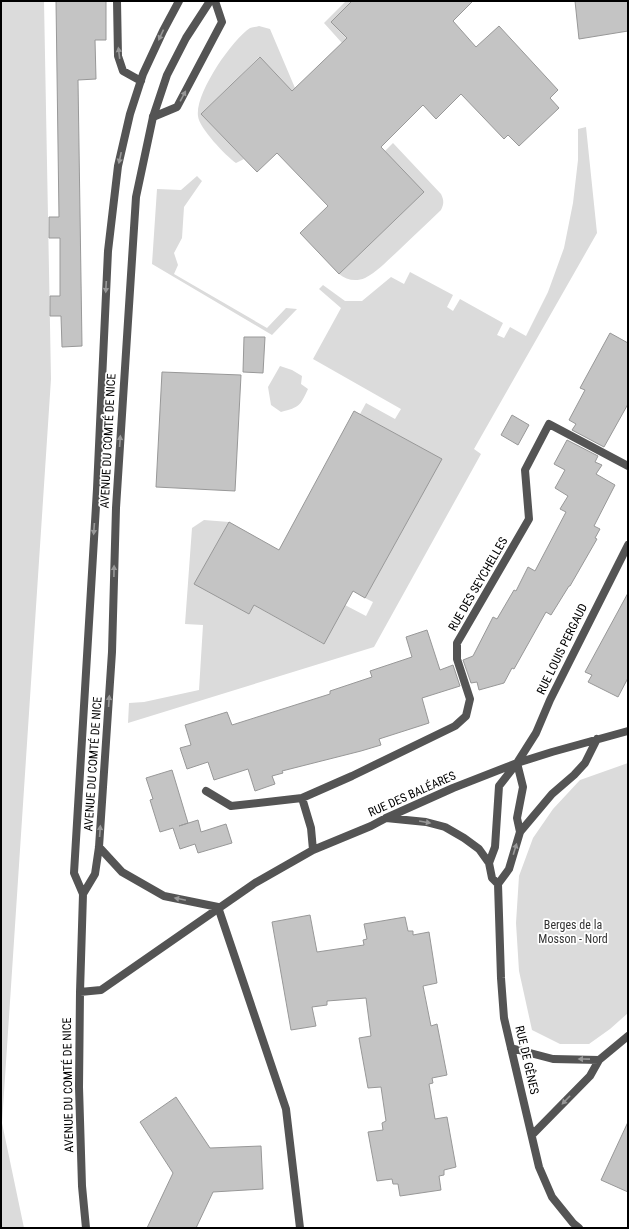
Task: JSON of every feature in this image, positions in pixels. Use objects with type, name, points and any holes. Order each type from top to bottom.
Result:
[{"type":"street","points":[[117,1],[118,56],[123,71],[141,81]]},
{"type":"street","name":"AVENUE DU COMTÉ DE NICE","points":[[86,1228],[82,1186],[79,1087],[83,894],[74,873],[97,489],[108,251],[118,166],[130,114],[141,81],[163,31],[179,1]]},
{"type":"street","name":"AVENUE DU COMTÉ DE NICE","points":[[83,894],[95,874],[99,847],[112,652],[116,500],[136,197],[153,117],[167,75],[186,38],[210,1]]},
{"type":"street","points":[[153,117],[177,107],[222,22],[215,1]]},
{"type":"street","name":"RUE DES SEYCHELLES","points":[[206,791],[231,806],[302,798],[352,776],[455,726],[466,716],[470,699],[457,659],[457,643],[529,519],[525,470],[549,424],[628,466]]},
{"type":"street","name":"RUE LOUIS PERGAUD","points":[[517,763],[536,733],[550,700],[628,544]]},
{"type":"street","name":"RUE DES BALÉARES","points":[[80,992],[101,990],[218,907],[255,883],[313,850],[371,826],[453,788],[517,763],[628,731]]},
{"type":"street","points":[[498,884],[509,869],[520,832],[552,794],[574,775],[585,763],[597,739]]},
{"type":"street","points":[[517,763],[522,787],[517,818],[520,832]]},
{"type":"street","points":[[489,863],[495,847],[499,786],[517,763]]},
{"type":"street","points":[[302,798],[311,828],[313,850]]},
{"type":"street","name":"RUE DE GÊNES","points":[[386,818],[426,822],[445,827],[479,849],[489,863],[492,878],[498,884],[504,1018],[539,1167],[552,1197],[573,1223],[579,1228]]},
{"type":"street","points":[[99,847],[122,872],[164,896],[218,907],[286,1109],[300,1228]]},
{"type":"street","points":[[532,1135],[590,1076],[600,1060],[628,1036]]},
{"type":"street","points":[[510,1048],[553,1059],[600,1060]]},
{"type":"green space","points":[[1,1],[44,1],[51,379],[2,1123],[24,1228],[1,1228]]},
{"type":"green space","points":[[346,1],[352,1],[331,22],[347,39],[342,43],[324,23]]},
{"type":"green space","points":[[259,26],[270,29],[295,88],[292,91],[259,57],[201,114],[244,159],[236,163],[220,148],[203,127],[198,116],[199,106],[202,94],[208,81],[225,55],[242,34],[250,28]]},
{"type":"green space","points":[[586,127],[597,233],[474,449],[481,454],[374,647],[128,723],[129,703],[144,702],[199,690],[203,625],[185,624],[192,528],[204,520],[229,522],[195,584],[249,614],[254,605],[323,644],[345,605],[366,616],[373,602],[365,598],[441,459],[360,414],[366,403],[395,419],[401,409],[313,359],[341,308],[319,289],[323,285],[345,301],[362,301],[391,277],[404,284],[410,272],[453,295],[447,307],[453,311],[460,299],[503,323],[497,335],[504,338],[510,327],[526,336],[548,292],[564,248],[573,203],[578,160],[578,129]]},
{"type":"green space","points":[[393,143],[441,194],[443,206],[436,215],[374,273],[362,279],[348,279],[339,274],[423,192],[385,151]]},
{"type":"green space","points":[[197,176],[202,181],[184,207],[182,238],[174,253],[178,265],[174,274],[267,328],[286,308],[297,309],[272,335],[152,264],[157,189],[181,190]]},
{"type":"green space","points":[[280,366],[292,370],[302,376],[301,384],[308,389],[299,405],[281,412],[271,405],[268,387]]},
{"type":"green space","name":"Berges de la Mosson - Nord","points":[[628,763],[628,1013],[610,1029],[589,1044],[560,1044],[532,1030],[519,971],[516,923],[519,876],[533,838],[553,809],[580,780]]},
{"type":"building","points":[[56,1],[106,1],[106,40],[95,40],[96,79],[78,80],[82,346],[62,347],[61,316],[50,316],[50,296],[60,296],[60,238],[49,238],[49,217],[59,217]]},
{"type":"building","points":[[352,1],[473,1],[453,21],[476,47],[499,26],[558,90],[550,98],[559,108],[519,146],[508,135],[504,139],[461,94],[436,119],[423,105],[381,147],[424,192],[339,274],[300,233],[328,206],[277,153],[257,172],[201,114],[260,57],[292,91],[347,38],[331,22]]},
{"type":"building","points":[[575,1],[628,1],[628,31],[579,39]]},
{"type":"building","points":[[610,333],[628,343],[628,404],[604,447],[572,430],[576,424],[569,420],[585,390],[580,388]]},
{"type":"building","points":[[244,337],[265,337],[263,373],[243,372]]},
{"type":"building","points":[[162,372],[241,375],[235,491],[156,487]]},
{"type":"building","points":[[354,411],[442,459],[365,598],[353,591],[324,644],[254,605],[249,614],[194,584],[229,522],[279,550]]},
{"type":"building","points":[[512,415],[529,425],[518,445],[501,435]]},
{"type":"building","points":[[567,440],[598,456],[595,462],[602,465],[596,474],[615,485],[594,526],[600,529],[595,538],[597,539],[570,586],[551,615],[546,612],[514,669],[512,668],[504,683],[479,690],[477,682],[471,683],[463,660],[473,656],[493,617],[497,619],[514,590],[516,591],[528,567],[535,571],[566,512],[560,509],[568,496],[555,488],[565,470],[554,464]]},
{"type":"building","points":[[628,593],[628,678],[618,697],[588,682],[592,675],[585,672]]},
{"type":"building","points":[[427,630],[440,670],[453,665],[460,686],[422,698],[429,723],[379,739],[381,745],[282,771],[283,773],[272,776],[275,784],[255,791],[248,769],[214,780],[208,762],[187,769],[180,748],[191,745],[185,725],[227,712],[232,725],[330,694],[330,691],[372,677],[370,671],[412,657],[406,637]]},
{"type":"building","points":[[172,770],[188,823],[179,826],[198,820],[201,832],[226,824],[232,843],[198,853],[195,844],[180,849],[173,828],[160,832],[150,800],[153,799],[146,778]]},
{"type":"building","points":[[310,915],[317,952],[364,945],[363,940],[367,939],[364,924],[405,917],[408,931],[413,931],[413,935],[429,932],[437,983],[423,986],[431,1026],[437,1024],[447,1075],[432,1078],[433,1083],[429,1084],[435,1119],[447,1117],[456,1167],[444,1170],[444,1175],[439,1176],[441,1190],[400,1196],[398,1184],[393,1184],[392,1179],[377,1181],[368,1132],[383,1130],[382,1123],[386,1121],[381,1087],[368,1088],[359,1038],[371,1036],[366,998],[327,1001],[327,1005],[312,1007],[316,1026],[291,1030],[272,922]]},
{"type":"building","points":[[176,1097],[210,1148],[261,1146],[263,1189],[213,1192],[196,1228],[147,1228],[173,1173],[140,1122]]},
{"type":"building","points":[[628,1122],[628,1192],[601,1180]]}]
